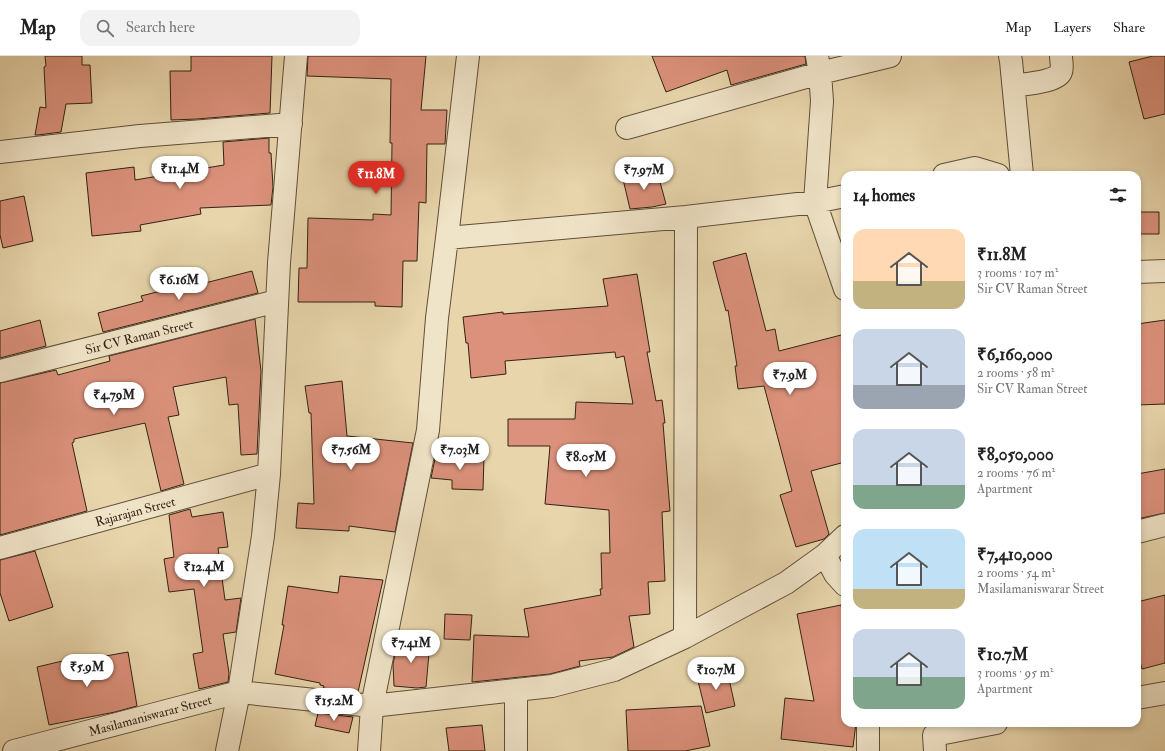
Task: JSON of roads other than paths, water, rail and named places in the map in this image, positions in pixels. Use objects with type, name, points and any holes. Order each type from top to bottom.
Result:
[{"type":"street","points":[[227,751],[239,692],[263,536],[269,474],[277,301],[296,56]]},
{"type":"street","points":[[369,751],[372,706],[428,430],[437,318],[448,238],[468,56]]},
{"type":"street","points":[[627,128],[819,65],[890,56]]},
{"type":"street","points":[[1010,56],[1022,171]]},
{"type":"street","points":[[1014,86],[1052,79],[1059,76],[1062,70],[1061,56]]},
{"type":"street","points":[[819,65],[822,101],[816,202],[841,277]]},
{"type":"street","points":[[0,152],[140,136],[291,124]]},
{"type":"street","points":[[962,171],[975,168],[985,171]]},
{"type":"street","points":[[448,238],[686,217],[816,202],[841,197]]},
{"type":"street","points":[[685,636],[686,217]]},
{"type":"street","points":[[1141,272],[1165,271]]},
{"type":"street","name":"Sir CV Raman Street","points":[[0,371],[277,301]]},
{"type":"street","name":"Rajarajan Street","points":[[0,548],[269,474]]},
{"type":"street","points":[[1141,531],[1165,525]]},
{"type":"street","points":[[239,692],[372,706],[552,686],[614,670],[685,636],[786,583],[825,555],[841,540]]},
{"type":"street","points":[[825,555],[835,574],[841,581]]},
{"type":"street","points":[[516,690],[516,751]]},
{"type":"street","name":"Masilamaniswarar Street","points":[[14,751],[239,692]]},
{"type":"street","points":[[1141,697],[1165,693]]},
{"type":"street","points":[[868,727],[868,751]]},
{"type":"street","points":[[935,751],[934,734],[973,727]]}]
